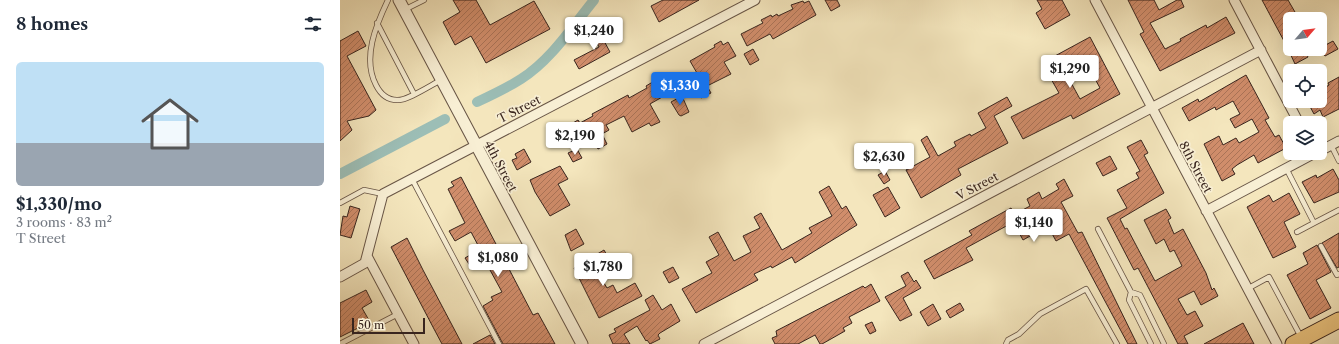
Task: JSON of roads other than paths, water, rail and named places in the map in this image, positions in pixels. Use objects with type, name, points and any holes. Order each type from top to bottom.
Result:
[{"type":"highway","points":[[1298,342],[1339,320]]},
{"type":"street","name":"4th Street","points":[[399,0],[582,344]]},
{"type":"street","name":"8th Street","points":[[1095,0],[1277,344]]},
{"type":"street","points":[[1234,0],[1295,116]]},
{"type":"street","name":"T Street","points":[[383,194],[751,1]]},
{"type":"street","name":"V Street","points":[[704,344],[1261,50]]},
{"type":"street","points":[[1206,211],[1301,160]]},
{"type":"street","points":[[340,277],[365,263],[383,194]]},
{"type":"street","points":[[367,256],[414,344]]},
{"type":"lane","points":[[388,0],[377,23],[369,60],[373,79],[378,90],[386,98],[398,100],[414,94],[441,80]]},
{"type":"lane","points":[[404,10],[424,0]]},
{"type":"lane","points":[[377,23],[414,94]]},
{"type":"lane","points":[[1335,143],[1339,161]]},
{"type":"lane","points":[[1286,168],[1314,223]]},
{"type":"lane","points":[[412,179],[499,344]]},
{"type":"lane","points":[[340,203],[364,190],[383,194]]},
{"type":"lane","points":[[1297,232],[1339,210]]},
{"type":"lane","points":[[1098,230],[1131,292],[1129,300],[1151,344]]},
{"type":"lane","points":[[1322,246],[1338,275],[1339,281]]},
{"type":"lane","points":[[1247,289],[1269,277],[1298,342]]},
{"type":"lane","points":[[1006,344],[1008,340],[1019,334],[1040,314],[1086,289],[1116,344]]},
{"type":"lane","points":[[1131,292],[1140,295],[1164,344]]},
{"type":"lane","points":[[340,344],[398,314]]},
{"type":"waterway","points":[[477,102],[516,82],[532,71],[551,53],[594,0]]},
{"type":"waterway","points":[[340,174],[445,119]]}]
